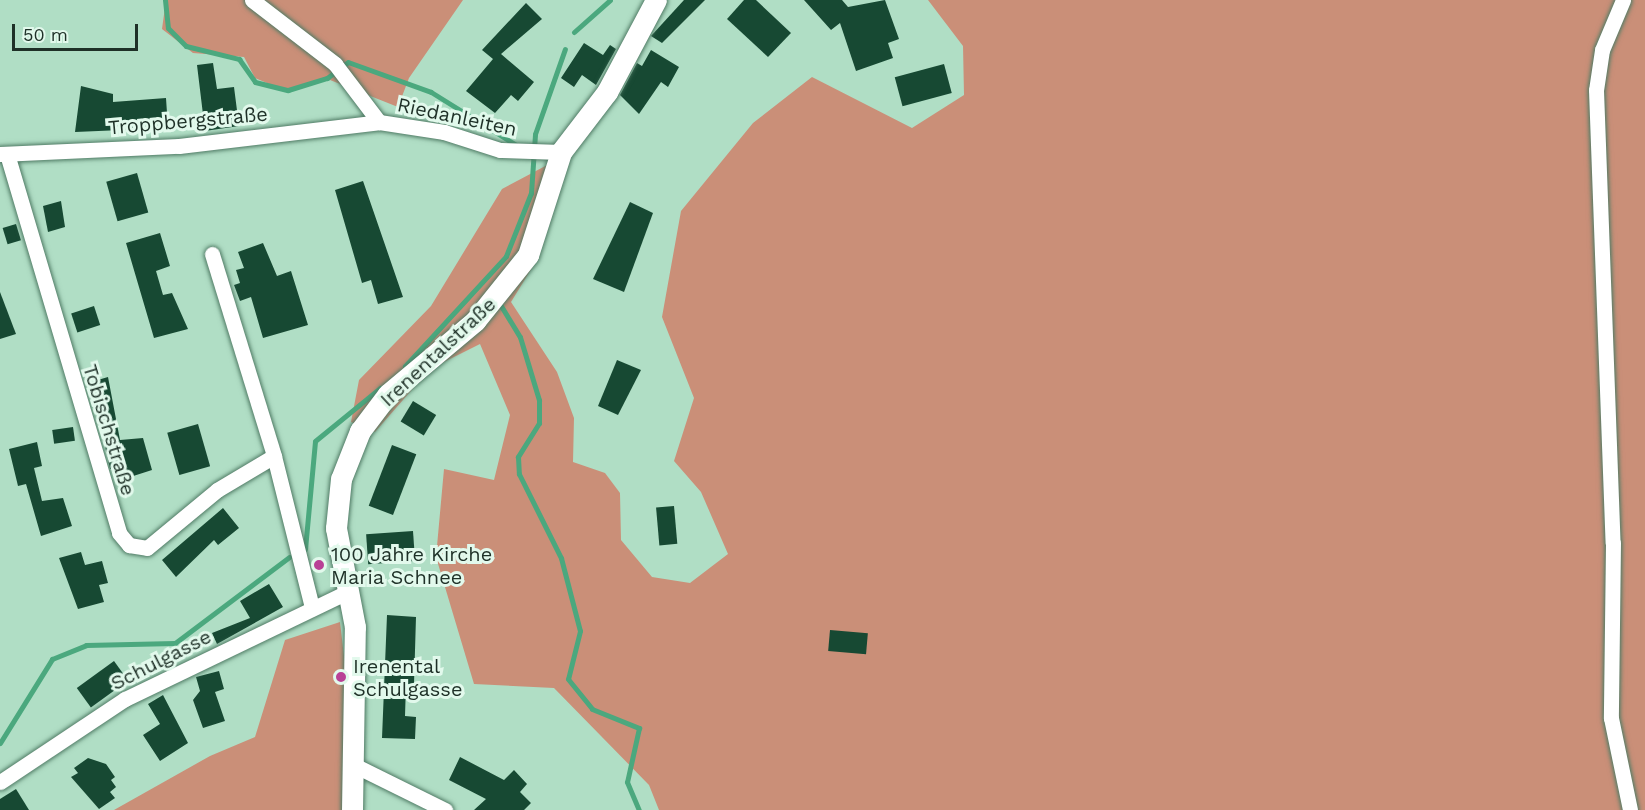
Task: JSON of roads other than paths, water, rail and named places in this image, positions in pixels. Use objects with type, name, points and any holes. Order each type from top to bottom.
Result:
[{"type":"street","name":"Riedanleiten","points":[[252,0],[340,69],[379,122],[444,132],[515,152],[553,153]]},
{"type":"street","name":"Irenentalstraße","points":[[352,810],[355,627],[336,528],[341,479],[360,431],[388,394],[488,307],[528,255],[553,153],[607,92],[656,0]]},
{"type":"street","points":[[1623,0],[1602,50],[1596,90],[1613,543],[1611,718],[1630,810]]},
{"type":"street","name":"Troppbergstraße","points":[[4,154],[179,146],[379,122]]},
{"type":"street","name":"Tobischstraße","points":[[4,154],[118,533],[129,545],[147,548],[217,490],[274,456]]},
{"type":"street","points":[[212,254],[274,456],[312,607]]},
{"type":"street","name":"Schulgasse","points":[[0,782],[125,699],[186,666],[291,622],[312,607],[349,591]]},
{"type":"street","points":[[352,764],[445,810]]},
{"type":"waterway","points":[[165,0],[168,28],[186,46],[239,59],[255,82],[288,90],[327,78],[348,62],[431,92],[516,145]]},
{"type":"waterway","points":[[574,32],[610,0]]},
{"type":"waterway","points":[[405,366],[506,256],[531,193],[535,134],[565,49]]},
{"type":"waterway","points":[[498,301],[520,337],[539,400],[539,423],[518,457],[519,474],[561,558],[580,631],[568,679],[592,709],[639,728],[627,782],[639,810]]},
{"type":"waterway","points":[[305,549],[315,441],[380,388]]},
{"type":"waterway","points":[[0,743],[52,659],[86,645],[175,643],[289,557]]},
{"type":"place","name":"100 Jahre Kirche Maria Schnee","points":[[319,565]]},
{"type":"place","name":"Irenental Schulgasse","points":[[341,677]]}]
